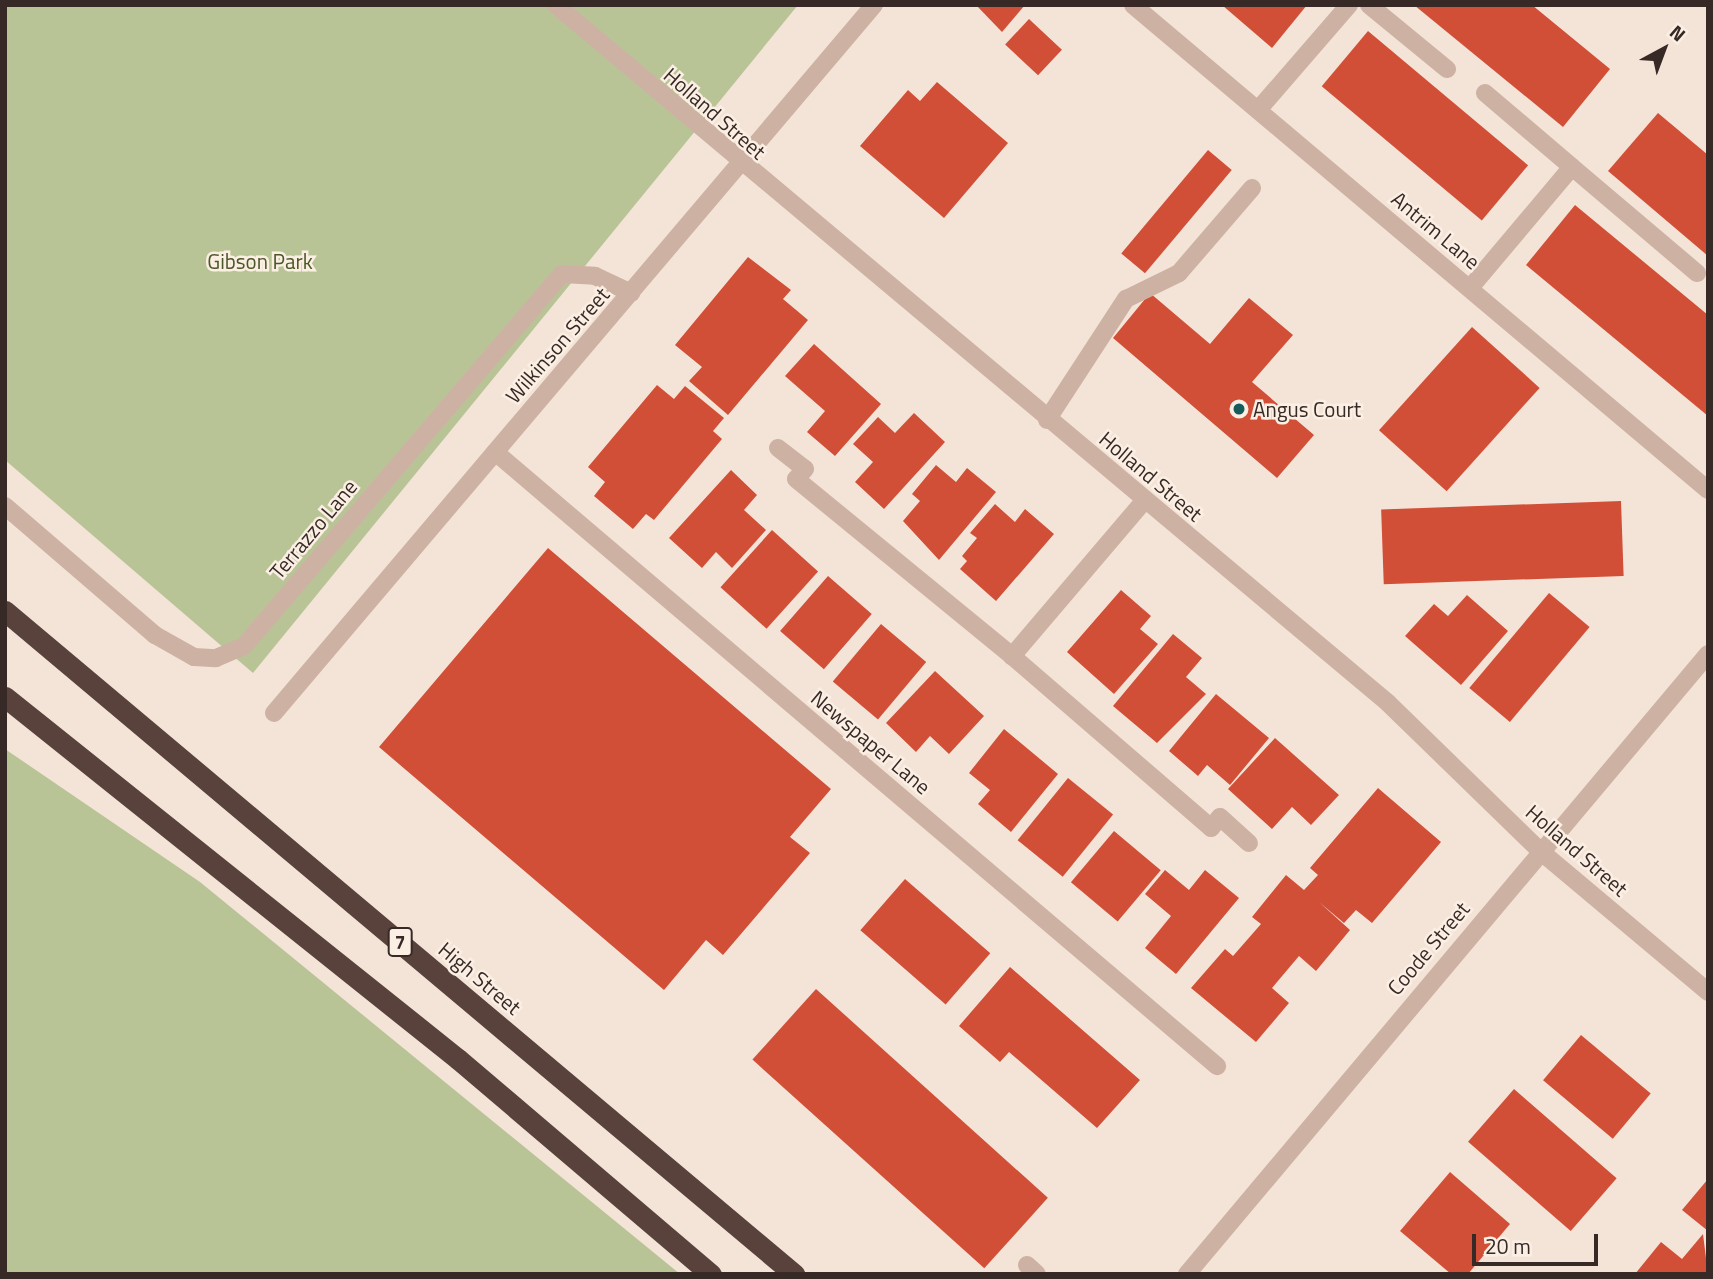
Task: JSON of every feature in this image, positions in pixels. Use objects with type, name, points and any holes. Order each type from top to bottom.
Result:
[{"type":"highway","name":"High Street","points":[[5,611],[794,1274]]},
{"type":"highway","points":[[5,697],[458,1059],[711,1274]]},
{"type":"street","name":"Holland Street","points":[[556,5],[739,165],[1388,703],[1539,850],[1708,992]]},
{"type":"street","name":"Wilkinson Street","points":[[274,713],[874,5]]},
{"type":"street","name":"Antrim Lane","points":[[1133,5],[1708,490]]},
{"type":"street","points":[[1258,110],[1349,5]]},
{"type":"street","points":[[1369,5],[1447,69]]},
{"type":"street","points":[[1485,93],[1697,273]]},
{"type":"street","points":[[1470,288],[1572,167]]},
{"type":"street","points":[[1047,420],[1126,299],[1179,274],[1252,188]]},
{"type":"street","name":"Terrazzo Lane","points":[[5,506],[155,635],[194,657],[216,658],[244,646],[562,274],[595,276],[631,293]]},
{"type":"street","points":[[778,447],[805,468],[796,479],[1012,656],[1211,828],[1220,817],[1249,842]]},
{"type":"street","name":"Newspaper Lane","points":[[495,452],[1217,1066]]},
{"type":"street","points":[[1012,656],[1144,501]]},
{"type":"street","name":"Coode Street","points":[[1187,1274],[1539,850],[1708,654]]},
{"type":"green space","name":"Gibson Park","points":[[5,5],[798,5],[253,673],[5,460]]},
{"type":"green space","points":[[5,749],[200,882],[680,1274],[5,1274]]},
{"type":"building","points":[[976,5],[1025,5],[1002,32]]},
{"type":"building","points":[[1222,5],[1307,5],[1272,48]]},
{"type":"building","points":[[1414,5],[1532,5],[1610,69],[1563,127]]},
{"type":"building","points":[[1029,19],[1062,50],[1038,75],[1005,45]]},
{"type":"building","points":[[1368,31],[1528,165],[1482,220],[1322,86]]},
{"type":"building","points":[[937,82],[1008,143],[944,218],[860,146],[908,90],[920,101]]},
{"type":"building","points":[[1658,113],[1708,155],[1708,256],[1608,171]]},
{"type":"building","points":[[1208,150],[1232,170],[1145,273],[1121,253]]},
{"type":"building","points":[[1575,205],[1708,315],[1708,416],[1526,265]]},
{"type":"building","points":[[748,257],[791,290],[783,299],[808,320],[728,415],[689,381],[702,367],[675,345]]},
{"type":"building","name":"Angus Court","points":[[1150,293],[1210,344],[1249,298],[1293,335],[1252,382],[1314,435],[1277,478],[1113,338]]},
{"type":"building","points":[[1472,327],[1540,388],[1447,491],[1379,430]]},
{"type":"building","points":[[814,344],[881,404],[835,456],[807,432],[825,411],[785,376]]},
{"type":"building","points":[[657,385],[674,399],[685,386],[724,418],[713,431],[722,439],[654,520],[646,514],[633,529],[594,496],[605,482],[588,467]]},
{"type":"building","points":[[914,413],[945,442],[884,509],[855,482],[873,462],[853,444],[878,417],[895,433]]},
{"type":"building","points":[[936,465],[956,482],[967,468],[996,492],[939,560],[903,521],[920,501],[912,494]]},
{"type":"building","points":[[731,470],[757,495],[744,510],[766,530],[732,568],[716,552],[702,568],[669,538]]},
{"type":"building","points":[[1621,501],[1624,576],[1384,584],[1381,509]]},
{"type":"building","points":[[995,504],[1015,522],[1025,509],[1054,534],[996,601],[960,569],[967,561],[962,556],[977,538],[970,533]]},
{"type":"building","points":[[772,530],[818,571],[767,629],[720,587]]},
{"type":"building","points":[[548,548],[831,789],[790,837],[810,853],[723,955],[706,940],[664,990],[379,747]]},
{"type":"building","points":[[828,576],[872,614],[824,669],[780,631]]},
{"type":"building","points":[[1121,590],[1151,616],[1140,629],[1158,644],[1114,694],[1067,652]]},
{"type":"building","points":[[1549,593],[1590,627],[1510,722],[1469,688]]},
{"type":"building","points":[[1467,595],[1508,631],[1461,685],[1405,636],[1434,604],[1448,616]]},
{"type":"building","points":[[881,624],[926,662],[878,719],[833,681]]},
{"type":"building","points":[[1173,634],[1202,658],[1186,677],[1206,694],[1157,743],[1113,706]]},
{"type":"building","points":[[935,671],[984,716],[949,754],[930,736],[916,752],[886,723]]},
{"type":"building","points":[[1216,694],[1269,738],[1230,785],[1207,765],[1198,776],[1169,751]]},
{"type":"building","points":[[1004,729],[1058,774],[1011,832],[978,804],[990,790],[969,773]]},
{"type":"building","points":[[1275,738],[1339,795],[1311,825],[1292,807],[1272,829],[1228,789]]},
{"type":"building","points":[[1068,778],[1113,815],[1063,877],[1018,840]]},
{"type":"building","points":[[1378,788],[1441,842],[1372,923],[1356,910],[1344,923],[1319,902],[1350,930],[1316,971],[1299,956],[1272,988],[1289,1003],[1256,1042],[1191,988],[1225,949],[1233,956],[1261,924],[1252,917],[1286,875],[1304,890],[1318,875],[1310,868]]},
{"type":"building","points":[[1114,831],[1161,870],[1118,922],[1071,882]]},
{"type":"building","points":[[1165,870],[1189,890],[1205,870],[1239,898],[1176,974],[1145,948],[1171,916],[1145,894]]},
{"type":"building","points":[[905,879],[990,953],[946,1004],[860,930]]},
{"type":"building","points":[[1010,967],[1140,1080],[1097,1128],[1009,1052],[1000,1062],[959,1026]]},
{"type":"building","points":[[816,989],[1048,1198],[984,1268],[752,1060]]},
{"type":"building","points":[[1581,1035],[1651,1093],[1613,1139],[1543,1080]]},
{"type":"building","points":[[1514,1089],[1617,1178],[1571,1231],[1468,1142]]},
{"type":"building","points":[[1450,1172],[1510,1224],[1468,1274],[1451,1274],[1400,1231]]},
{"type":"building","points":[[1708,1179],[1708,1231],[1682,1210]]},
{"type":"building","points":[[1703,1234],[1708,1274],[1635,1274],[1661,1242],[1682,1259]]},
{"type":"place","name":"Angus Court","points":[[1239,409]]}]
